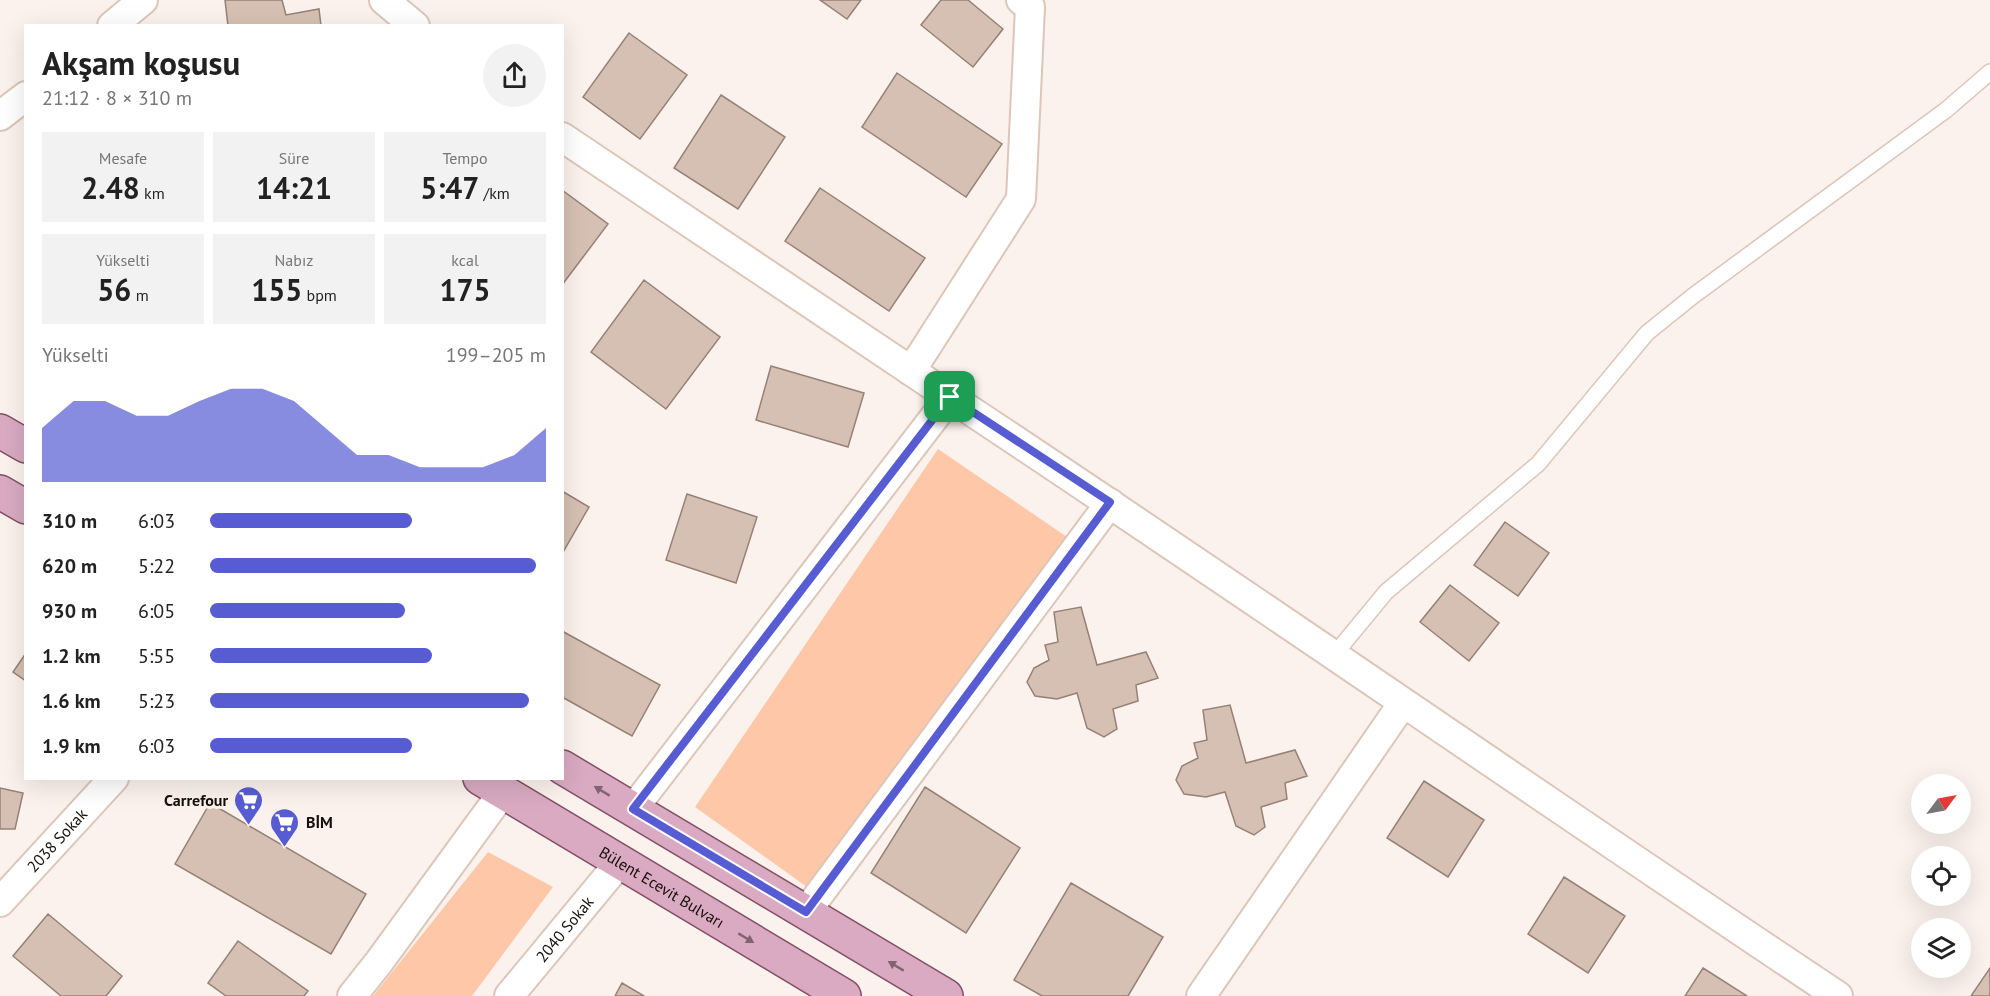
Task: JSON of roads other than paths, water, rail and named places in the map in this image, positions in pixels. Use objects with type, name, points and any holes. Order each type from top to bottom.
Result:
[{"type":"main road","points":[[0,431],[24,445]]},
{"type":"main road","points":[[0,492],[24,506]]},
{"type":"main road","points":[[564,768],[946,996]]},
{"type":"main road","name":"Bülent Ecevit Bulvarı","points":[[491,785],[844,996]]},
{"type":"street","points":[[114,24],[142,0]]},
{"type":"street","points":[[384,0],[413,24]]},
{"type":"street","points":[[911,371],[1022,199],[1030,7],[1021,0]]},
{"type":"street","points":[[0,116],[24,98]]},
{"type":"street","points":[[564,138],[1110,502],[1577,823],[1838,996]]},
{"type":"street","points":[[633,809],[950,397]]},
{"type":"street","points":[[806,912],[1110,502]]},
{"type":"street","points":[[1201,996],[1403,703]]},
{"type":"street","name":"2038 Sokak","points":[[0,902],[112,780]]},
{"type":"street","points":[[352,996],[379,962],[491,785]]},
{"type":"street","name":"2040 Sokak","points":[[509,996],[620,862]]},
{"type":"lane","points":[[1334,655],[1386,592],[1539,464],[1647,333],[1693,296],[1946,110],[1990,72]]},
{"type":"place","name":"Carrefour","points":[[249,826]]},
{"type":"place","name":"BİM","points":[[285,848]]}]
